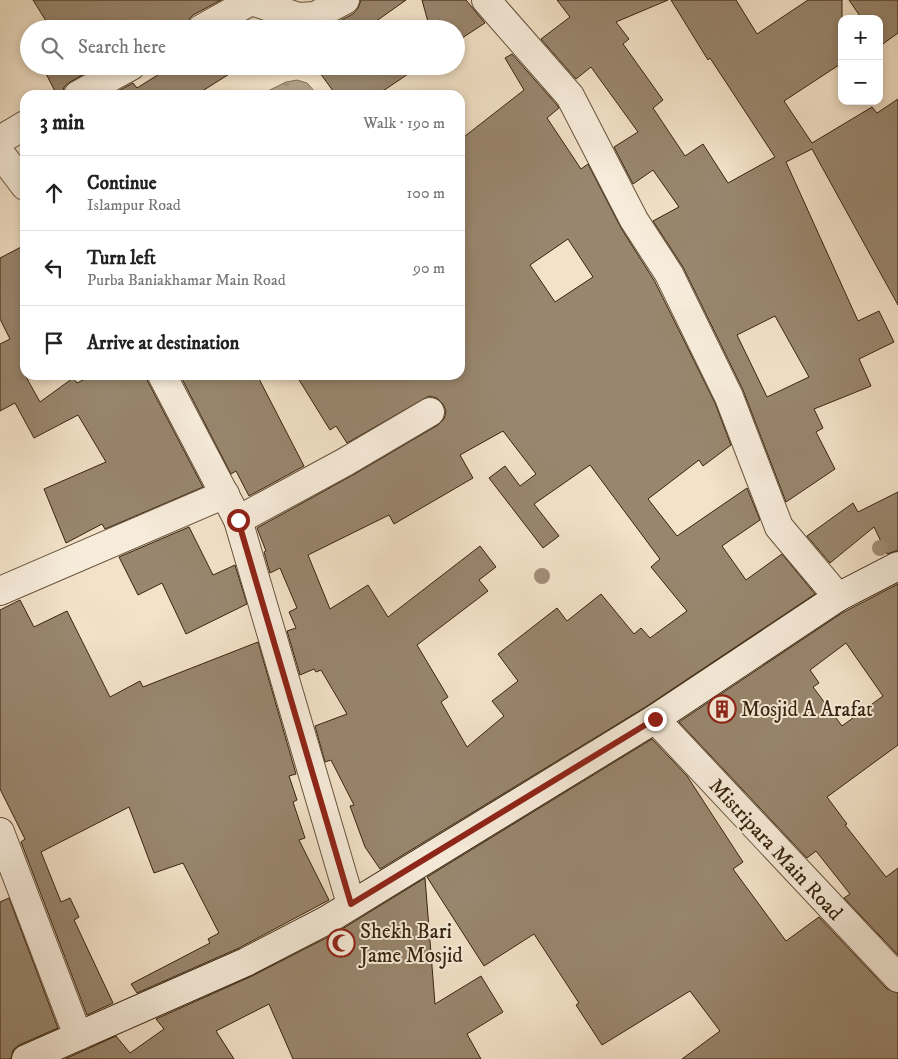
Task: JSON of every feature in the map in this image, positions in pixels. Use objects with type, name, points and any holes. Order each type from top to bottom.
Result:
[{"type":"street","points":[[217,20],[252,0],[298,17],[315,16],[345,0]]},
{"type":"street","points":[[486,0],[570,96],[634,220],[669,274],[729,397],[779,527],[838,597]]},
{"type":"street","points":[[87,90],[115,75]]},
{"type":"street","points":[[0,140],[20,128]]},
{"type":"street","points":[[0,154],[20,180]]},
{"type":"street","points":[[165,380],[238,520],[351,904]]},
{"type":"street","points":[[238,520],[345,462],[430,412]]},
{"type":"street","points":[[0,591],[225,494]]},
{"type":"street","points":[[26,1059],[79,1047],[327,920],[655,719],[838,597],[898,566]]},
{"type":"street","name":"Mistripara Main Road","points":[[655,719],[898,978]]},
{"type":"street","points":[[0,832],[79,1047]]},
{"type":"water","points":[[297,80],[307,83],[313,90],[270,90],[286,82]]},
{"type":"building","points":[[33,0],[221,0],[193,15],[189,20],[45,20]]},
{"type":"building","points":[[361,0],[406,0],[378,20],[341,20],[353,14]]},
{"type":"building","points":[[422,0],[466,0],[485,23],[465,36],[465,20],[428,20]]},
{"type":"building","points":[[557,0],[668,0],[616,22],[629,39],[623,44],[663,100],[653,108],[685,156],[703,144],[728,183],[775,157],[710,58],[708,60],[671,0],[736,0],[757,34],[808,0],[842,0],[842,15],[838,15],[838,66],[784,101],[812,143],[872,107],[877,113],[898,99],[898,305],[812,149],[786,162],[858,321],[879,311],[894,342],[859,359],[871,386],[814,409],[823,428],[816,432],[835,469],[786,502],[743,390],[683,267],[653,221],[679,207],[653,170],[633,184],[614,147],[638,132],[591,67],[576,79],[541,39],[570,17]],"holes":[[[775,316],[809,377],[767,397],[737,335]]]},
{"type":"building","points":[[849,0],[898,0],[898,33],[883,44],[883,15],[859,15]]},
{"type":"building","points":[[512,54],[559,108],[547,118],[581,169],[588,164],[621,228],[655,282],[715,403],[731,445],[703,466],[699,460],[648,499],[677,536],[747,488],[760,520],[722,546],[746,580],[782,554],[815,594],[647,706],[380,869],[365,847],[350,806],[354,805],[331,760],[325,762],[315,726],[347,714],[321,670],[316,672],[314,669],[300,675],[287,631],[296,628],[289,612],[297,608],[280,568],[270,573],[264,552],[266,551],[257,528],[353,475],[438,425],[444,419],[446,411],[443,404],[437,398],[429,396],[347,443],[336,426],[330,430],[299,380],[465,380],[465,136],[524,90],[505,58]],"holes":[[[568,239],[593,277],[555,302],[530,265]],[[503,431],[536,474],[520,486],[505,466],[489,478],[543,548],[559,536],[534,504],[590,465],[660,559],[651,567],[687,611],[650,638],[641,628],[634,634],[601,594],[567,621],[557,608],[498,654],[518,681],[492,701],[504,716],[467,747],[441,702],[448,697],[417,645],[488,591],[479,580],[496,567],[480,546],[388,617],[368,585],[330,609],[308,555],[389,515],[394,524],[473,478],[460,455]]]},
{"type":"building","points":[[47,75],[82,75],[70,82],[63,90],[54,90]]},
{"type":"building","points":[[158,75],[228,75],[204,90],[120,90],[133,83],[137,88]]},
{"type":"building","points":[[322,75],[407,75],[384,90],[332,90]]},
{"type":"building","points":[[20,248],[20,380],[28,380],[40,402],[70,380],[75,380],[77,383],[83,380],[147,380],[203,487],[105,529],[102,524],[66,543],[44,489],[106,462],[78,415],[34,438],[15,403],[0,411],[0,344],[10,339],[0,319],[0,258]]},
{"type":"building","points":[[183,380],[260,380],[304,466],[249,496],[236,471],[231,474]]},
{"type":"building","points":[[898,492],[898,550],[887,554],[874,527],[830,563],[807,536],[853,503],[858,512]]},
{"type":"building","points":[[189,527],[213,575],[235,565],[247,604],[186,634],[162,583],[138,595],[119,557]]},
{"type":"building","points":[[898,584],[898,745],[827,797],[847,824],[845,825],[886,877],[898,868],[898,955],[844,898],[850,894],[816,851],[807,858],[679,722],[842,613]],"holes":[[[846,643],[883,696],[842,726],[813,687],[819,683],[810,670]]]},
{"type":"building","points":[[20,600],[34,627],[67,611],[110,697],[140,681],[143,687],[258,642],[296,774],[289,776],[297,800],[293,802],[305,838],[299,840],[329,900],[239,948],[137,993],[131,984],[210,943],[208,939],[219,933],[183,863],[154,873],[129,807],[41,852],[61,902],[70,898],[79,917],[74,920],[113,1003],[87,1015],[21,842],[25,839],[0,789],[0,610]]},
{"type":"building","points":[[652,739],[687,776],[743,862],[733,869],[786,941],[819,917],[887,989],[898,993],[898,1059],[682,1059],[720,1031],[690,991],[602,1045],[576,1005],[579,1003],[534,934],[484,966],[427,877]]},
{"type":"building","points":[[425,878],[435,1004],[481,976],[503,1012],[467,1034],[481,1059],[293,1059],[269,1004],[216,1031],[234,1059],[65,1059],[116,1036],[130,1053],[164,1029],[156,1019],[252,976],[334,934]]},
{"type":"building","points":[[9,898],[58,1028],[19,1045],[13,1050],[11,1059],[0,1059],[0,902]]},
{"type":"place","name":"Mosjid A Arafat","points":[[722,709]]},
{"type":"place","name":"Shekh Bari Jame Mosjid","points":[[341,943]]},
{"type":"route","points":[[238,520],[351,904],[655,719]]}]
